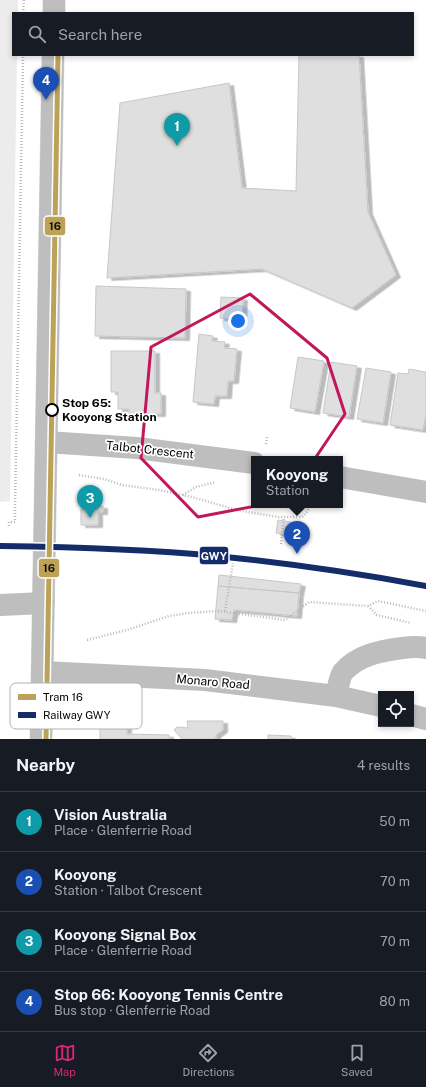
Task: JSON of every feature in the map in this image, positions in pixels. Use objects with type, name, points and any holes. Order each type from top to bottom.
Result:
[{"type":"main road","points":[[54,0],[54,12]]},
{"type":"main road","points":[[43,683],[53,56]]},
{"type":"main road","name":"Talbot Crescent","points":[[46,442],[138,448],[251,463]]},
{"type":"main road","points":[[343,478],[426,492]]},
{"type":"main road","points":[[0,605],[44,603]]},
{"type":"main road","points":[[336,696],[342,674],[352,663],[366,656],[383,651],[422,647]]},
{"type":"main road","name":"Monaro Road","points":[[43,672],[205,680],[336,696],[378,705]]},
{"type":"main road","points":[[414,716],[426,719]]},
{"type":"main road","points":[[41,729],[41,739]]},
{"type":"path","points":[[24,0],[24,12]]},
{"type":"path","points":[[9,526],[9,522],[15,522],[23,56]]},
{"type":"path","points":[[79,475],[104,479],[122,485],[183,495],[237,510],[284,517],[302,517],[308,511],[308,508]]},
{"type":"path","points":[[183,495],[206,484],[222,481]]},
{"type":"path","points":[[281,544],[284,517]]},
{"type":"path","points":[[226,611],[233,563]]},
{"type":"path","points":[[87,640],[127,630],[169,616],[188,613],[226,611],[285,620],[309,602],[368,606],[378,601],[426,611]]},
{"type":"path","points":[[368,606],[376,615],[411,623],[422,647]]},
{"type":"highlighted area","points":[[250,294],[327,358],[345,414],[287,500],[198,517],[141,458],[151,347]]},
{"type":"shaded area","points":[[0,0],[18,0],[18,12],[12,12],[12,56],[17,56],[10,501],[0,502]]},
{"type":"building","points":[[299,56],[359,56],[368,212],[396,275],[352,308],[262,269],[107,278],[120,103],[229,83],[242,188],[296,191]]},
{"type":"building","points":[[96,286],[186,289],[185,338],[95,336]]},
{"type":"building","points":[[221,297],[243,298],[242,319],[220,318]]},
{"type":"building","points":[[199,334],[213,336],[212,341],[225,342],[224,348],[237,349],[234,381],[228,381],[227,396],[215,396],[214,404],[193,402]]},
{"type":"building","points":[[111,351],[155,351],[155,393],[161,393],[161,414],[129,414],[129,409],[118,409],[118,392],[111,392]]},
{"type":"building","points":[[298,357],[324,361],[315,412],[290,408]]},
{"type":"building","points":[[331,362],[357,366],[349,417],[323,413]]},
{"type":"building","points":[[366,368],[391,372],[383,423],[357,419]]},
{"type":"building","points":[[409,369],[426,372],[426,414],[423,430],[390,425],[398,373],[408,374]]},
{"type":"building","points":[[93,506],[103,506],[103,512],[98,512],[98,525],[81,525],[81,509],[93,509]]},
{"type":"building","points":[[278,520],[291,522],[291,525],[302,527],[301,533],[290,531],[290,535],[276,533]]},
{"type":"building","points":[[219,575],[301,584],[299,593],[218,586]]},
{"type":"building","points":[[218,586],[299,593],[297,616],[234,610],[232,620],[215,619]]},
{"type":"building","points":[[187,721],[223,721],[223,730],[216,735],[216,739],[182,739],[174,730],[177,727],[188,728]]},
{"type":"building","points":[[100,729],[127,729],[127,734],[169,735],[169,739],[100,739]]},
{"type":"building","points":[[268,735],[291,736],[291,739],[268,739]]},
{"type":"tram line","name":"16","points":[[47,683],[58,56]]},
{"type":"tram line","name":"16","points":[[46,729],[46,739]]},
{"type":"rail line","name":"GWY","points":[[0,546],[108,549],[216,556],[321,569],[426,586]]},
{"type":"place","name":"Stop 66: Kooyong Tennis Centre","points":[[46,100]]},
{"type":"place","name":"Vision Australia","points":[[177,146]]},
{"type":"place","name":"Stop 65: Kooyong Station","points":[[52,410]]},
{"type":"place","name":"Kooyong Signal Box","points":[[90,518]]},
{"type":"place","name":"Kooyong","points":[[297,554]]}]
